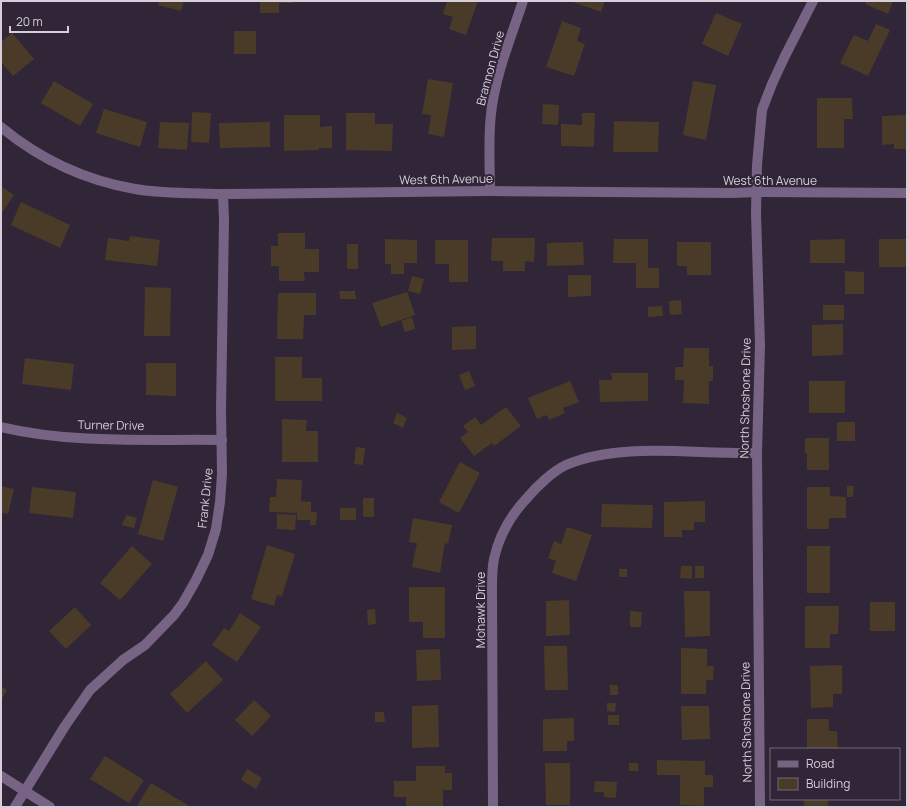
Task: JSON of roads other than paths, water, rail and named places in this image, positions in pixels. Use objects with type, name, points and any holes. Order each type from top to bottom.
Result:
[{"type":"street","name":"Brannon Drive","points":[[490,191],[489,142],[491,114],[495,90],[522,1]]},
{"type":"street","name":"North Shoshone Drive","points":[[760,807],[757,453],[760,345],[757,192],[758,158],[762,110],[784,58],[813,1]]},
{"type":"street","name":"West 6th Avenue","points":[[1,127],[36,153],[60,166],[91,178],[136,189],[223,194],[490,191],[907,193]]},
{"type":"street","name":"Frank Drive","points":[[15,807],[65,726],[90,690],[123,660],[145,645],[178,609],[196,580],[208,555],[216,529],[222,474],[223,194]]},
{"type":"street","name":"Turner Drive","points":[[1,427],[42,435],[77,438],[222,440]]},
{"type":"street","name":"Mohawk Drive","points":[[493,807],[492,589],[494,560],[502,534],[516,509],[537,486],[565,466],[594,455],[618,452],[757,453]]},
{"type":"street","points":[[1,776],[50,807]]}]
